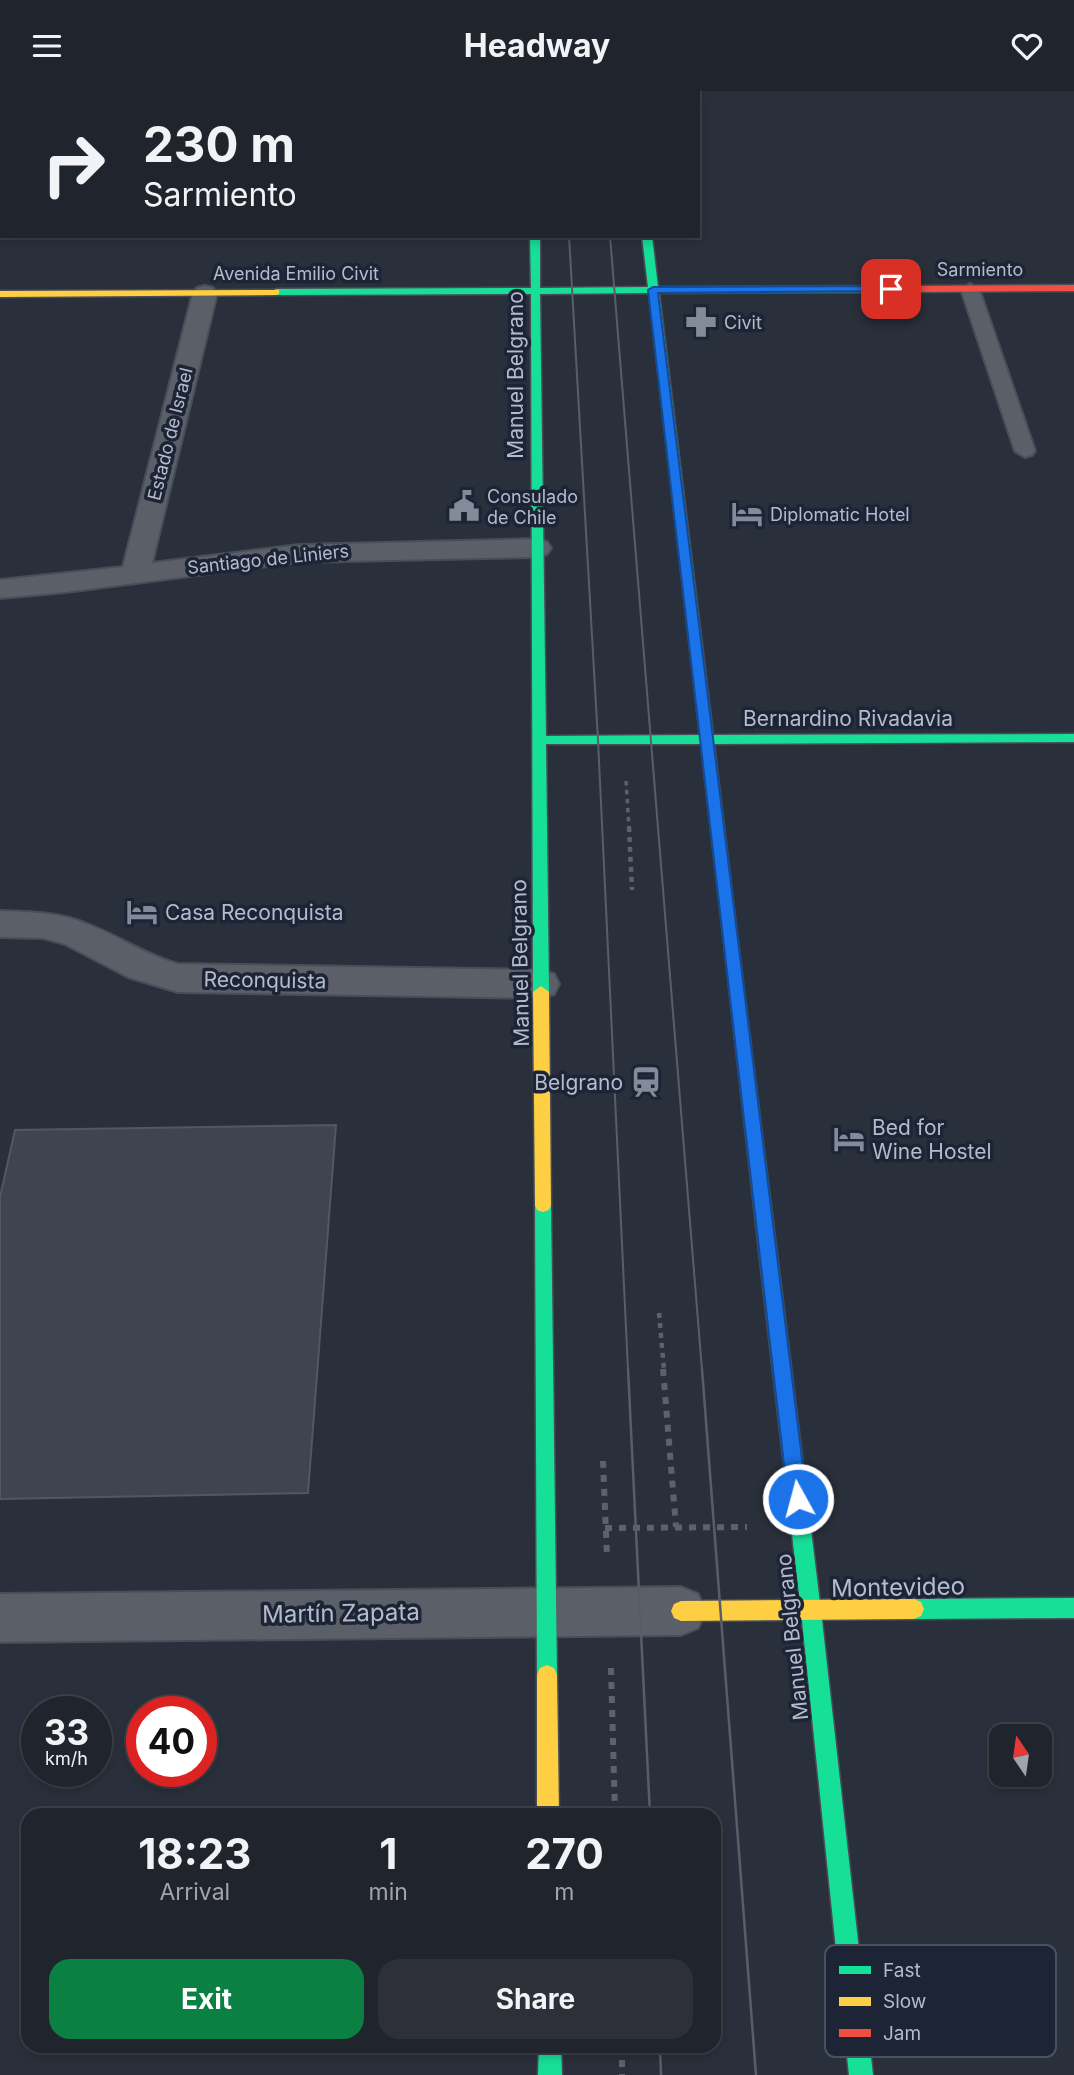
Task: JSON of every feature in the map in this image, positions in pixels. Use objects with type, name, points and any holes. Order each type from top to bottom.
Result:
[{"type":"street","name":"Manuel Belgrano","points":[[534,238],[548,1808]]},
{"type":"street","name":"Manuel Belgrano","points":[[646,238],[811,1611],[847,1945]]},
{"type":"street","name":"Sarmiento","points":[[593,291],[1074,288]]},
{"type":"street","name":"Avenida Emilio Civit","points":[[0,294],[593,291]]},
{"type":"street","name":"Estado de Israel","points":[[135,575],[205,293]]},
{"type":"street","name":"Santiago de Liniers","points":[[0,589],[55,586],[262,556],[337,550],[537,548]]},
{"type":"street","name":"Bernardino Rivadavia","points":[[539,740],[1074,738]]},
{"type":"street","name":"Reconquista","points":[[0,924],[43,925],[75,933],[141,967],[178,978],[541,983]]},
{"type":"street","name":"Montevideo","points":[[681,1611],[1074,1608]]},
{"type":"street","name":"Martín Zapata","points":[[0,1618],[681,1611]]},
{"type":"street","points":[[550,2053],[550,2075]]},
{"type":"street","name":"Manuel Belgrano","points":[[859,2057],[861,2075]]},
{"type":"lane","points":[[970,289],[1025,451]]},
{"type":"path","points":[[626,780],[632,890]]},
{"type":"path","points":[[659,1313],[676,1527]]},
{"type":"path","points":[[545,1528],[801,1526]]},
{"type":"path","points":[[622,2053],[622,2075]]},
{"type":"building","points":[[336,1125],[308,1493],[0,1499],[0,1197],[15,1130]]},
{"type":"tram line","points":[[569,238],[598,740],[628,1370]]},
{"type":"tram line","points":[[610,238],[702,1370]]},
{"type":"tram line","points":[[628,1369],[650,1808]]},
{"type":"tram line","points":[[702,1369],[756,2075]]},
{"type":"tram line","points":[[660,2053],[661,2075]]},
{"type":"traffic: fast","points":[[535,238],[541,992]]},
{"type":"traffic: fast","points":[[647,238],[732,951]]},
{"type":"traffic: fast","points":[[276,292],[918,289]]},
{"type":"traffic: fast","points":[[539,740],[1074,738]]},
{"type":"traffic: fast","points":[[543,1205],[547,1675]]},
{"type":"traffic: fast","points":[[772,1286],[847,1945]]},
{"type":"traffic: fast","points":[[914,1609],[1074,1608]]},
{"type":"traffic: fast","points":[[550,2053],[550,2075]]},
{"type":"traffic: fast","points":[[859,2057],[861,2075]]},
{"type":"traffic: slow","points":[[0,294],[276,292]]},
{"type":"traffic: slow","points":[[541,992],[543,1205]]},
{"type":"traffic: slow","points":[[681,1611],[914,1609]]},
{"type":"traffic: slow","points":[[547,1675],[548,1808]]},
{"type":"traffic: jam","points":[[918,289],[1074,288]]},
{"type":"traffic: jam","points":[[732,951],[772,1286]]},
{"type":"place","name":"Civit","points":[[701,322]]},
{"type":"place","name":"Consulado de Chile","points":[[464,506]]},
{"type":"place","name":"Diplomatic Hotel","points":[[747,514]]},
{"type":"place","name":"Casa Reconquista","points":[[142,912]]},
{"type":"place","name":"Belgrano","points":[[646,1082]]},
{"type":"place","name":"Bed for Wine Hostel","points":[[849,1139]]},
{"type":"route","points":[[798,1499],[653,290],[891,289]]}]
